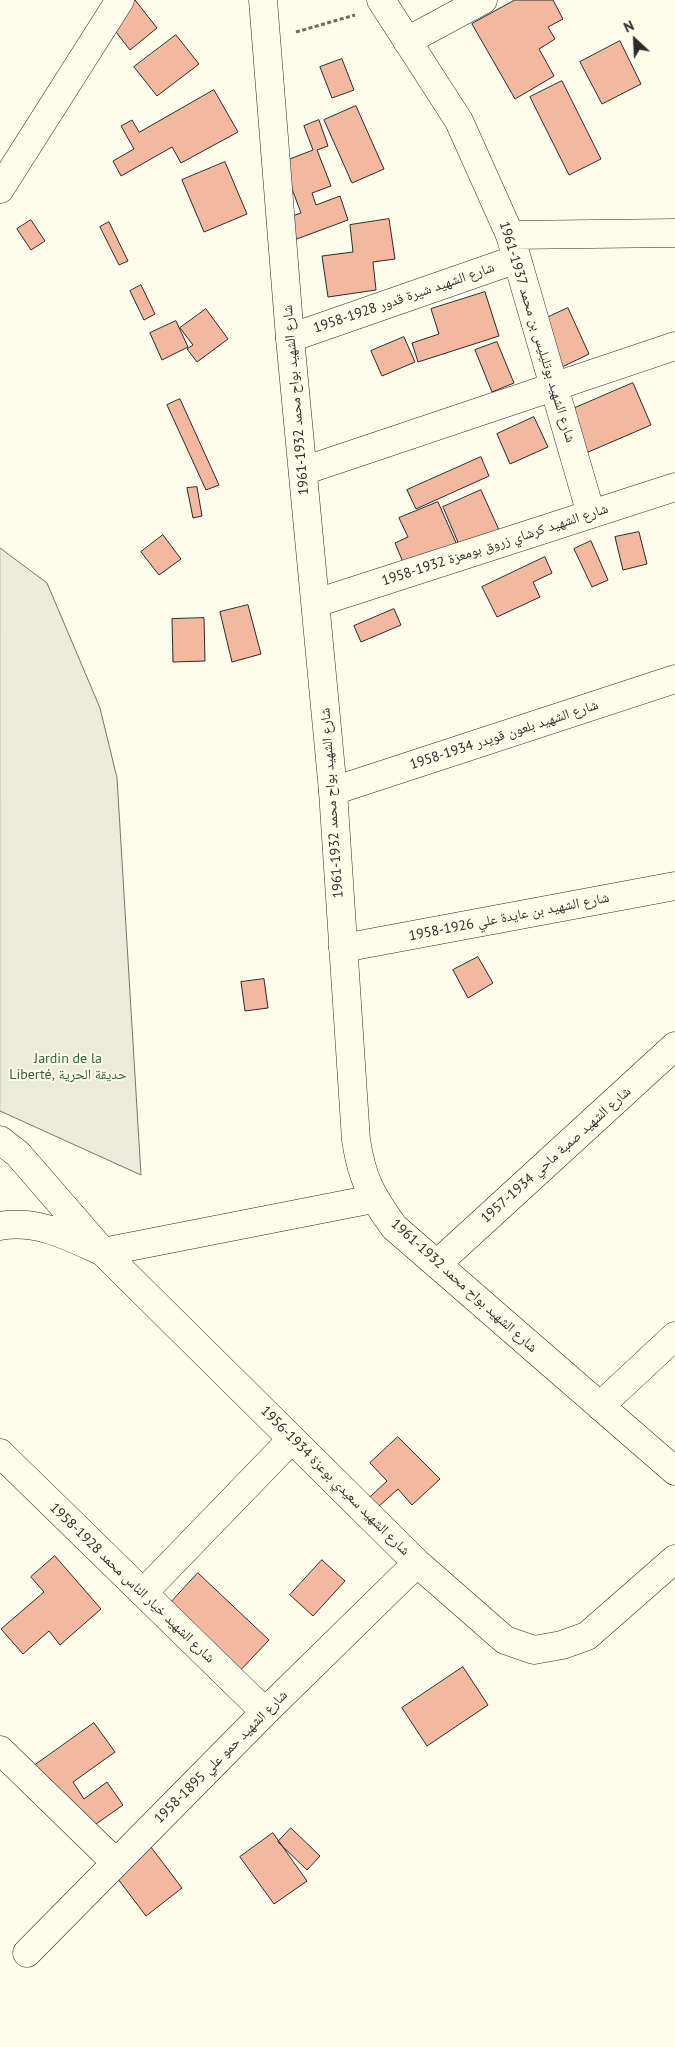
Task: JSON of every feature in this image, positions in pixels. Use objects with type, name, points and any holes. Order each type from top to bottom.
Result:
[{"type":"street","points":[[0,189],[120,0]]},
{"type":"street","name":"شارع الشهيد بواح محمد 1932-1961","points":[[263,0],[290,338],[333,791],[356,1140],[361,1170],[373,1199],[394,1227],[675,1471]]},
{"type":"street","points":[[407,41],[483,0]]},
{"type":"street","name":"شارع الشهيد بوتليليس بن محمد 1937-1961","points":[[383,3],[459,121],[513,247],[591,514]]},
{"type":"street","name":"شارع الشهيد شيرة قدور 1928-1958","points":[[290,338],[513,247],[675,233]]},
{"type":"street","points":[[303,471],[675,346]]},
{"type":"street","name":"شارع الشهيد كرشاي زروق بومعزة 1932-1958","points":[[316,603],[675,487]]},
{"type":"street","name":"شارع الشهيد بلعون قويدر 1934-1958","points":[[333,791],[675,679]]},
{"type":"street","name":"شارع الشهيد بن عايدة علي 1926-1958","points":[[342,948],[675,886]]},
{"type":"street","name":"شارع الشهيد صمبة ماحي 1934-1957","points":[[437,1264],[675,1046]]},
{"type":"street","points":[[0,1140],[18,1154],[103,1252],[373,1199]]},
{"type":"street","name":"شارع الشهيد سعيدي بوعزة 1934-1956","points":[[0,1226],[10,1224],[50,1228],[103,1252],[417,1563],[505,1640],[534,1650],[562,1645],[586,1636],[675,1559]]},
{"type":"street","points":[[600,1406],[675,1336]]},
{"type":"street","points":[[143,1593],[292,1439]]},
{"type":"street","name":"شارع الشهيد خيار الناس محمد 1928-1958","points":[[0,1453],[265,1712]]},
{"type":"street","name":"شارع الشهيد حمو علي 1895-1958","points":[[27,1953],[265,1712],[417,1563]]},
{"type":"street","points":[[0,1750],[116,1863]]},
{"type":"path","points":[[266,41],[383,3]]},
{"type":"green space","name":"Jardin de la Liberté, حديقة الحرية","points":[[0,548],[47,583],[100,708],[117,778],[141,1175],[0,1111]]},
{"type":"building","points":[[120,0],[135,0],[157,28],[130,50],[102,14]]},
{"type":"building","points":[[515,0],[553,0],[563,19],[548,27],[555,39],[539,49],[554,76],[515,99],[472,24]]},
{"type":"building","points":[[176,35],[199,64],[157,96],[134,67]]},
{"type":"building","points":[[620,41],[641,84],[602,104],[580,62]]},
{"type":"building","points":[[342,59],[354,90],[332,98],[320,67]]},
{"type":"building","points":[[562,81],[601,159],[569,175],[530,97]]},
{"type":"building","points":[[214,90],[238,132],[181,163],[172,147],[121,176],[113,161],[134,149],[121,126],[132,120],[139,132]]},
{"type":"building","points":[[356,106],[384,169],[352,183],[324,120]]},
{"type":"building","points":[[319,120],[328,146],[317,150],[331,186],[312,193],[316,205],[340,196],[348,220],[294,240],[286,218],[301,213],[282,162],[313,150],[304,126]]},
{"type":"building","points":[[225,162],[247,214],[204,232],[182,180]]},
{"type":"building","points":[[389,219],[395,259],[373,262],[376,290],[328,297],[322,256],[353,252],[350,225]]},
{"type":"building","points":[[31,220],[45,241],[31,250],[17,229]]},
{"type":"building","points":[[109,222],[128,261],[119,265],[100,227]]},
{"type":"building","points":[[141,285],[155,314],[144,320],[130,291]]},
{"type":"building","points":[[485,292],[499,336],[418,362],[412,343],[439,334],[431,309]]},
{"type":"building","points":[[568,308],[589,354],[562,367],[540,321]]},
{"type":"building","points":[[206,309],[228,339],[197,362],[187,349],[193,345],[180,328]]},
{"type":"building","points":[[176,321],[188,347],[162,360],[150,333]]},
{"type":"building","points":[[404,337],[415,362],[382,376],[371,351]]},
{"type":"building","points":[[497,342],[514,383],[492,392],[475,350]]},
{"type":"building","points":[[633,383],[651,425],[586,453],[568,411]]},
{"type":"building","points":[[180,399],[219,485],[206,490],[167,405]]},
{"type":"building","points":[[534,417],[548,447],[510,464],[497,434]]},
{"type":"building","points":[[481,457],[489,476],[416,509],[407,490]]},
{"type":"building","points":[[197,487],[202,516],[193,518],[187,488]]},
{"type":"building","points":[[481,490],[499,530],[460,547],[443,507]]},
{"type":"building","points":[[438,502],[457,545],[405,567],[395,543],[408,537],[399,518]]},
{"type":"building","points":[[639,532],[647,564],[623,570],[615,537]]},
{"type":"building","points":[[163,535],[181,559],[159,575],[141,552]]},
{"type":"building","points":[[591,541],[608,580],[592,587],[574,549]]},
{"type":"building","points":[[545,557],[552,573],[533,582],[540,597],[497,617],[482,587]]},
{"type":"building","points":[[248,605],[261,654],[232,662],[220,612]]},
{"type":"building","points":[[394,609],[401,625],[361,642],[354,626]]},
{"type":"building","points":[[204,618],[205,661],[173,662],[172,619]]},
{"type":"building","points":[[478,957],[493,983],[468,998],[453,970]]},
{"type":"building","points":[[264,979],[268,1008],[245,1011],[241,982]]},
{"type":"building","points":[[398,1437],[440,1479],[412,1505],[398,1489],[367,1517],[358,1508],[387,1481],[370,1463]]},
{"type":"building","points":[[55,1556],[101,1609],[60,1645],[49,1631],[23,1654],[1,1629],[44,1592],[31,1577]]},
{"type":"building","points":[[322,1560],[345,1581],[313,1616],[290,1595]]},
{"type":"building","points":[[198,1573],[269,1640],[235,1676],[164,1610]]},
{"type":"building","points":[[463,1667],[488,1705],[427,1746],[402,1708]]},
{"type":"building","points":[[94,1723],[115,1752],[73,1782],[84,1799],[107,1782],[123,1805],[79,1836],[31,1768]]},
{"type":"building","points":[[291,1828],[320,1856],[307,1870],[278,1842]]},
{"type":"building","points":[[138,1830],[182,1888],[146,1916],[102,1858]]},
{"type":"building","points":[[273,1833],[307,1881],[274,1904],[240,1857]]}]
